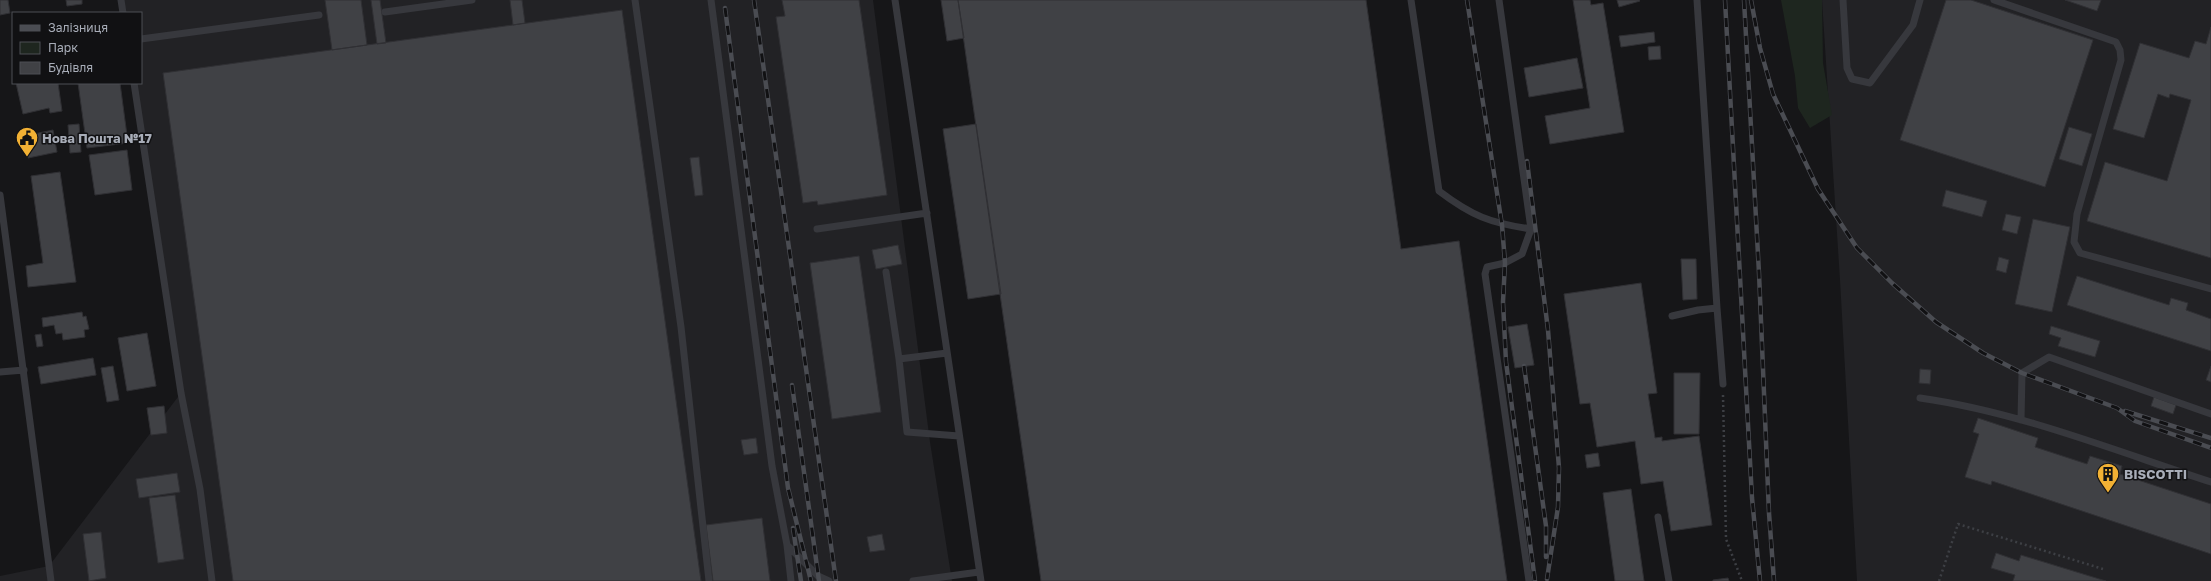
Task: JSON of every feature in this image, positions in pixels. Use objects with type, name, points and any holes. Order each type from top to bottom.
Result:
[{"type":"lane","points":[[121,0],[123,12]]},
{"type":"lane","points":[[385,12],[472,0]]},
{"type":"lane","points":[[635,0],[682,327],[709,581]]},
{"type":"lane","points":[[711,0],[772,466],[787,545],[791,581]]},
{"type":"lane","points":[[895,0],[981,581]]},
{"type":"lane","points":[[1411,0],[1439,191],[1464,210],[1491,221],[1531,229]]},
{"type":"lane","points":[[1499,0],[1531,229],[1522,254],[1505,263],[1487,268],[1485,274],[1529,581]]},
{"type":"lane","points":[[1697,0],[1723,384]]},
{"type":"lane","points":[[1843,0],[1847,68],[1852,79],[1870,83],[1913,25],[1920,0]]},
{"type":"lane","points":[[1994,0],[2116,42],[2120,50],[2121,60],[2077,214],[2074,242],[2080,253],[2211,289]]},
{"type":"lane","points":[[142,39],[319,15]]},
{"type":"lane","points":[[134,84],[181,393],[200,489],[212,581]]},
{"type":"lane","points":[[0,195],[51,581]]},
{"type":"lane","points":[[816,229],[926,213]]},
{"type":"lane","points":[[886,272],[908,432],[959,436]]},
{"type":"lane","points":[[1672,316],[1698,310],[1717,308]]},
{"type":"lane","points":[[899,359],[947,353]]},
{"type":"lane","points":[[2021,420],[2022,373],[2049,357],[2211,414]]},
{"type":"lane","points":[[0,372],[24,370]]},
{"type":"lane","points":[[1920,398],[1958,403],[2021,420],[2211,482]]},
{"type":"lane","points":[[1658,516],[1669,581]]},
{"type":"lane","points":[[787,545],[818,576],[829,581]]},
{"type":"lane","points":[[913,581],[979,572]]},
{"type":"path","points":[[1723,384],[1726,539],[1742,581]]},
{"type":"path","points":[[1939,581],[1958,524],[2103,569]]},
{"type":"shaded area","points":[[121,0],[873,0],[930,442],[952,581],[0,581],[0,576],[49,566],[181,393],[134,84],[142,84],[142,12],[123,12]]},
{"type":"shaded area","points":[[1822,0],[2211,0],[2211,581],[1857,581]]},
{"type":"green space","points":[[1781,0],[1822,0],[1823,63],[1832,115],[1810,128],[1798,108],[1795,76]]},
{"type":"building","points":[[0,0],[8,0],[10,13],[0,15]]},
{"type":"building","points":[[66,0],[82,0],[82,4],[67,6]]},
{"type":"building","points":[[325,0],[361,0],[367,45],[332,50]]},
{"type":"building","points":[[371,0],[380,0],[386,43],[377,44]]},
{"type":"building","points":[[510,0],[522,0],[525,23],[513,25]]},
{"type":"building","points":[[782,0],[859,0],[887,195],[818,205],[817,201],[803,203],[776,17],[785,16]]},
{"type":"building","points":[[941,0],[958,0],[964,38],[947,41]]},
{"type":"building","points":[[958,0],[1366,0],[1401,249],[1459,241],[1507,581],[1041,581]]},
{"type":"building","points":[[1573,0],[1590,0],[1591,5],[1603,3],[1624,132],[1550,144],[1545,116],[1590,108]]},
{"type":"building","points":[[1617,0],[1639,0],[1640,1],[1619,7]]},
{"type":"building","points":[[1946,0],[1971,0],[2093,40],[2045,187],[1900,140]]},
{"type":"building","points":[[2065,0],[2101,0],[2097,11]]},
{"type":"building","points":[[622,10],[701,581],[233,581],[163,73]]},
{"type":"building","points":[[2211,27],[2211,258],[2087,221],[2105,162],[2167,181],[2191,100],[2170,94],[2169,98],[2158,94],[2144,138],[2113,129],[2140,43],[2189,58],[2195,41],[2206,44]]},
{"type":"building","points":[[1654,32],[1655,42],[1621,47],[1619,36]]},
{"type":"building","points":[[1660,46],[1661,59],[1649,60],[1648,47]]},
{"type":"building","points":[[1577,58],[1583,88],[1529,97],[1524,68]]},
{"type":"building","points":[[16,84],[58,84],[62,111],[50,113],[49,108],[23,114]]},
{"type":"building","points":[[78,84],[120,84],[128,143],[87,148]]},
{"type":"building","points":[[79,124],[81,152],[70,153],[68,125]]},
{"type":"building","points":[[976,124],[1001,294],[968,299],[943,129]]},
{"type":"building","points":[[2069,127],[2092,134],[2082,166],[2059,159]]},
{"type":"building","points":[[53,130],[57,152],[28,158],[24,136]]},
{"type":"building","points":[[127,150],[132,190],[95,195],[89,155]]},
{"type":"building","points":[[699,157],[703,195],[695,196],[690,158]]},
{"type":"building","points":[[60,172],[76,282],[28,287],[26,266],[43,263],[31,176]]},
{"type":"building","points":[[1946,190],[1987,201],[1982,217],[1942,206]]},
{"type":"building","points":[[2006,214],[2021,217],[2017,234],[2002,230]]},
{"type":"building","points":[[2033,219],[2070,227],[2052,312],[2015,304]]},
{"type":"building","points":[[898,245],[902,264],[876,269],[872,250]]},
{"type":"building","points":[[859,256],[881,412],[832,419],[810,263]]},
{"type":"building","points":[[1999,257],[2009,260],[2006,273],[1996,270]]},
{"type":"building","points":[[1681,259],[1696,259],[1697,299],[1683,300]]},
{"type":"building","points":[[2077,276],[2169,305],[2171,298],[2188,303],[2186,310],[2211,319],[2211,351],[2067,305]]},
{"type":"building","points":[[1641,283],[1657,393],[1648,394],[1655,438],[1662,437],[1662,441],[1699,436],[1712,525],[1671,531],[1663,481],[1641,484],[1635,441],[1597,447],[1590,403],[1580,404],[1564,294]]},
{"type":"building","points":[[82,312],[83,317],[86,316],[89,329],[84,330],[85,337],[63,340],[62,333],[56,334],[54,325],[43,327],[42,318]]},
{"type":"building","points":[[1527,324],[1534,365],[1515,368],[1508,327]]},
{"type":"building","points":[[2051,326],[2100,341],[2095,357],[2058,346],[2061,338],[2049,334]]},
{"type":"building","points":[[147,333],[156,386],[127,391],[118,338]]},
{"type":"building","points":[[41,334],[43,346],[37,347],[35,335]]},
{"type":"building","points":[[93,358],[96,375],[41,384],[38,367]]},
{"type":"building","points":[[113,366],[119,400],[107,402],[101,368]]},
{"type":"building","points":[[2211,366],[2211,382],[2206,380]]},
{"type":"building","points":[[1920,369],[1931,370],[1930,384],[1919,383]]},
{"type":"building","points":[[1674,373],[1700,373],[1699,434],[1674,434]]},
{"type":"building","points":[[2154,397],[2176,405],[2173,414],[2151,406]]},
{"type":"building","points":[[164,406],[167,433],[151,435],[147,408]]},
{"type":"building","name":"BISCOTTI","points":[[1978,418],[2038,438],[2035,447],[2087,464],[2090,456],[2122,466],[2120,474],[2211,504],[2211,554],[1992,481],[1991,485],[1965,477],[1979,434],[1973,432]]},
{"type":"building","points":[[756,438],[758,453],[744,455],[741,440]]},
{"type":"building","points":[[1598,453],[1600,466],[1587,468],[1585,455]]},
{"type":"building","points":[[177,473],[180,492],[139,498],[136,479]]},
{"type":"building","points":[[1631,489],[1644,581],[1615,581],[1603,493]]},
{"type":"building","points":[[175,495],[184,559],[158,563],[149,498]]},
{"type":"building","points":[[762,518],[770,581],[713,581],[706,525]]},
{"type":"building","points":[[101,532],[106,578],[89,581],[83,534]]},
{"type":"building","points":[[882,534],[885,550],[870,552],[867,537]]},
{"type":"building","points":[[1996,553],[2019,561],[2021,555],[2106,581],[2013,581],[2015,575],[1991,568]]},
{"type":"building","points":[[1728,578],[1729,581],[1713,581],[1713,580]]},
{"type":"railway","points":[[754,0],[836,581]]},
{"type":"railway","points":[[1467,0],[1502,225],[1505,263],[1503,302],[1506,362],[1535,581]]},
{"type":"railway","points":[[1725,0],[1752,498],[1760,581]]},
{"type":"railway","points":[[1744,0],[1759,273],[1769,513],[1774,581]]},
{"type":"railway","points":[[1751,0],[1760,48],[1773,94],[1818,189],[1857,248],[1892,283],[1936,322],[1983,353],[2022,373],[2117,408],[2135,421],[2211,448]]},
{"type":"railway","points":[[725,8],[788,488],[811,581]]},
{"type":"railway","points":[[1527,161],[1548,330],[1559,468],[1558,507],[1547,579]]},
{"type":"railway","points":[[1524,366],[1546,526],[1546,557]]},
{"type":"railway","points":[[792,385],[819,581]]},
{"type":"railway","points":[[2125,411],[2211,438]]},
{"type":"railway","points":[[793,528],[801,581]]},
{"type":"place","name":"Нова Пошта №17","points":[[27,158]]},
{"type":"place","name":"BISCOTTI","points":[[2108,494]]}]
